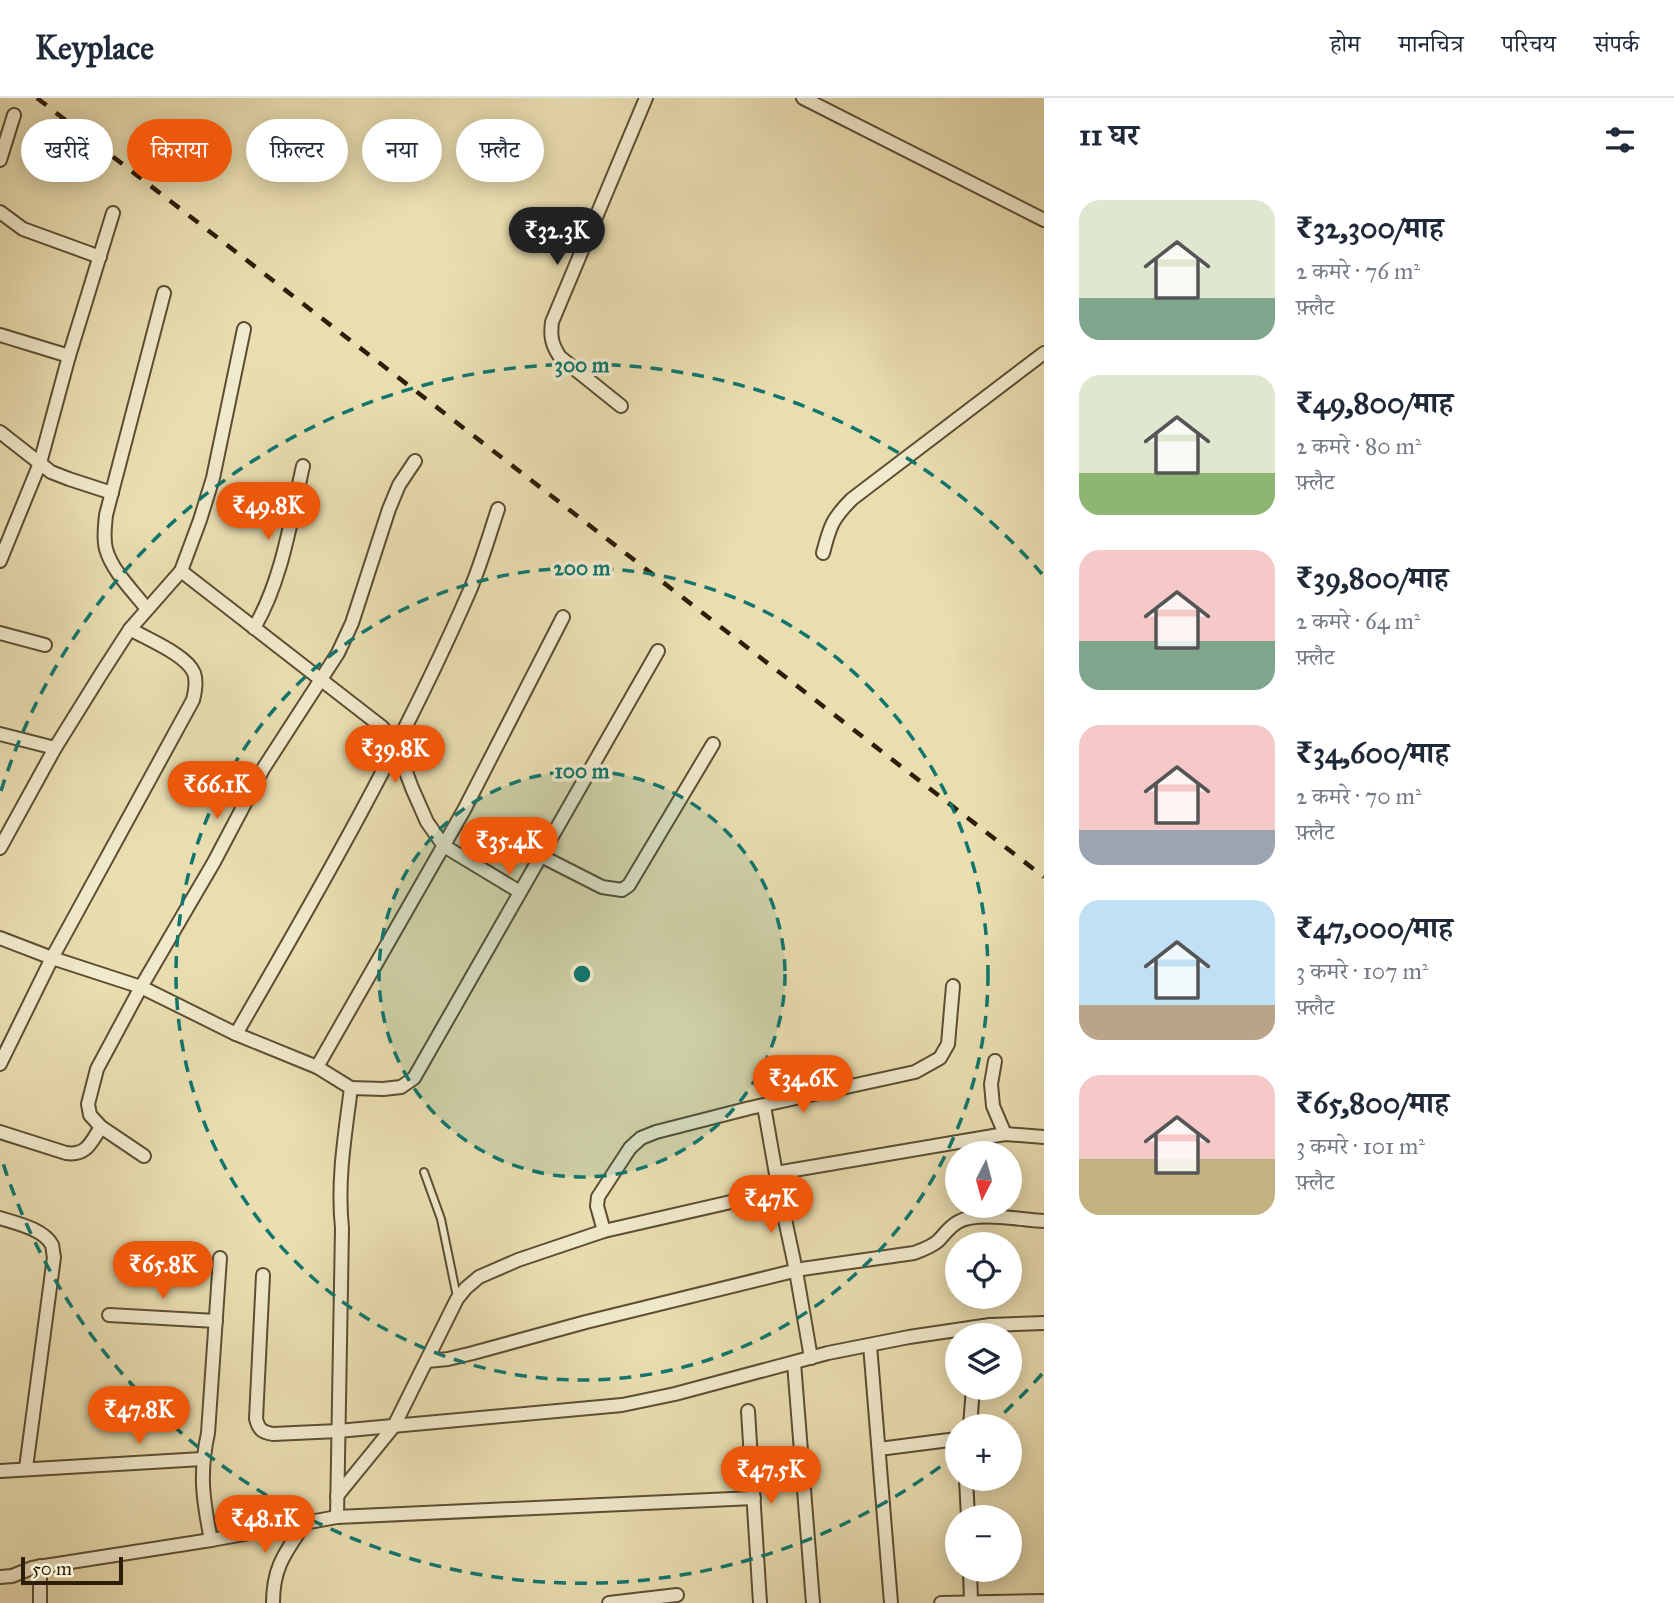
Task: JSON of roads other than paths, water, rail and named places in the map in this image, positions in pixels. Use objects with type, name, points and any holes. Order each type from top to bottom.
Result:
[{"type":"street","points":[[621,406],[560,357],[550,337],[552,322],[646,98]]},
{"type":"street","points":[[803,98],[1044,220]]},
{"type":"street","points":[[1,156],[14,114]]},
{"type":"street","points":[[0,212],[23,229],[100,257]]},
{"type":"street","points":[[0,561],[40,463],[69,356],[113,213]]},
{"type":"street","points":[[147,609],[115,568],[106,549],[104,535],[106,515],[164,293]]},
{"type":"street","points":[[0,848],[55,748],[130,629],[181,570],[213,478],[244,329]]},
{"type":"street","points":[[0,335],[69,356]]},
{"type":"street","points":[[823,553],[836,514],[852,499],[1044,353]]},
{"type":"street","points":[[0,432],[51,472],[112,493]]},
{"type":"street","points":[[144,1156],[101,1127],[90,1115],[88,1104],[97,1069],[141,987],[215,862],[263,769],[338,653],[352,624],[389,509],[399,485],[415,461]]},
{"type":"street","points":[[254,628],[270,599],[277,576],[303,466]]},
{"type":"street","points":[[236,1034],[358,820],[437,663],[471,587],[498,509]]},
{"type":"street","points":[[181,570],[382,727],[396,745],[427,822],[444,845],[520,892]]},
{"type":"street","points":[[317,1067],[464,810],[563,617]]},
{"type":"street","points":[[0,1064],[52,958],[193,700],[196,688],[194,672],[183,658],[130,629]]},
{"type":"street","points":[[0,633],[45,645]]},
{"type":"street","points":[[0,938],[141,987],[236,1034],[317,1067],[351,1088],[401,1087],[414,1078],[658,651]]},
{"type":"street","points":[[0,734],[55,748]]},
{"type":"street","points":[[541,856],[602,887],[622,890],[629,885],[713,744]]},
{"type":"street","points":[[604,1231],[597,1206],[598,1197],[630,1148],[641,1138],[656,1132],[915,1072],[940,1058],[948,1044],[953,986]]},
{"type":"street","points":[[995,1061],[991,1084],[993,1106],[1005,1134]]},
{"type":"street","points":[[337,1517],[341,1177],[351,1088]]},
{"type":"street","points":[[764,1106],[811,1358]]},
{"type":"street","points":[[0,1132],[74,1154],[86,1150],[101,1127]]},
{"type":"street","points":[[776,1173],[1005,1134],[1044,1137]]},
{"type":"street","points":[[337,1496],[394,1426],[457,1299],[479,1277],[518,1260],[604,1231],[779,1191]]},
{"type":"street","points":[[427,1361],[473,1353],[796,1271],[914,1253],[937,1242],[948,1228],[961,1220],[975,1216],[1044,1222]]},
{"type":"street","points":[[0,1218],[29,1227],[42,1235],[52,1245],[54,1257],[26,1468]]},
{"type":"street","points":[[211,1540],[203,1498],[202,1459],[208,1433],[220,1258]]},
{"type":"street","points":[[263,1275],[256,1419],[263,1432],[273,1434],[338,1431],[622,1405],[909,1336],[990,1325],[1044,1323]]},
{"type":"street","points":[[109,1315],[216,1321]]},
{"type":"street","points":[[870,1345],[891,1603]]},
{"type":"street","points":[[794,1363],[813,1603]]},
{"type":"street","points":[[748,1411],[760,1603]]},
{"type":"street","points":[[878,1448],[945,1440]]},
{"type":"street","points":[[0,1471],[202,1459]]},
{"type":"street","points":[[6,1577],[36,1567],[337,1517],[754,1498]]},
{"type":"street","points":[[273,1603],[274,1582],[281,1559],[305,1523]]},
{"type":"street","points":[[36,1567],[40,1603]]},
{"type":"street","points":[[970,1582],[971,1602]]},
{"type":"street","points":[[609,1603],[652,1601],[677,1595]]},
{"type":"street","points":[[942,1603],[1044,1601]]},
{"type":"lane","points":[[424,1172],[441,1219],[457,1299]]},
{"type":"railway","points":[[37,98],[1044,877]]}]
